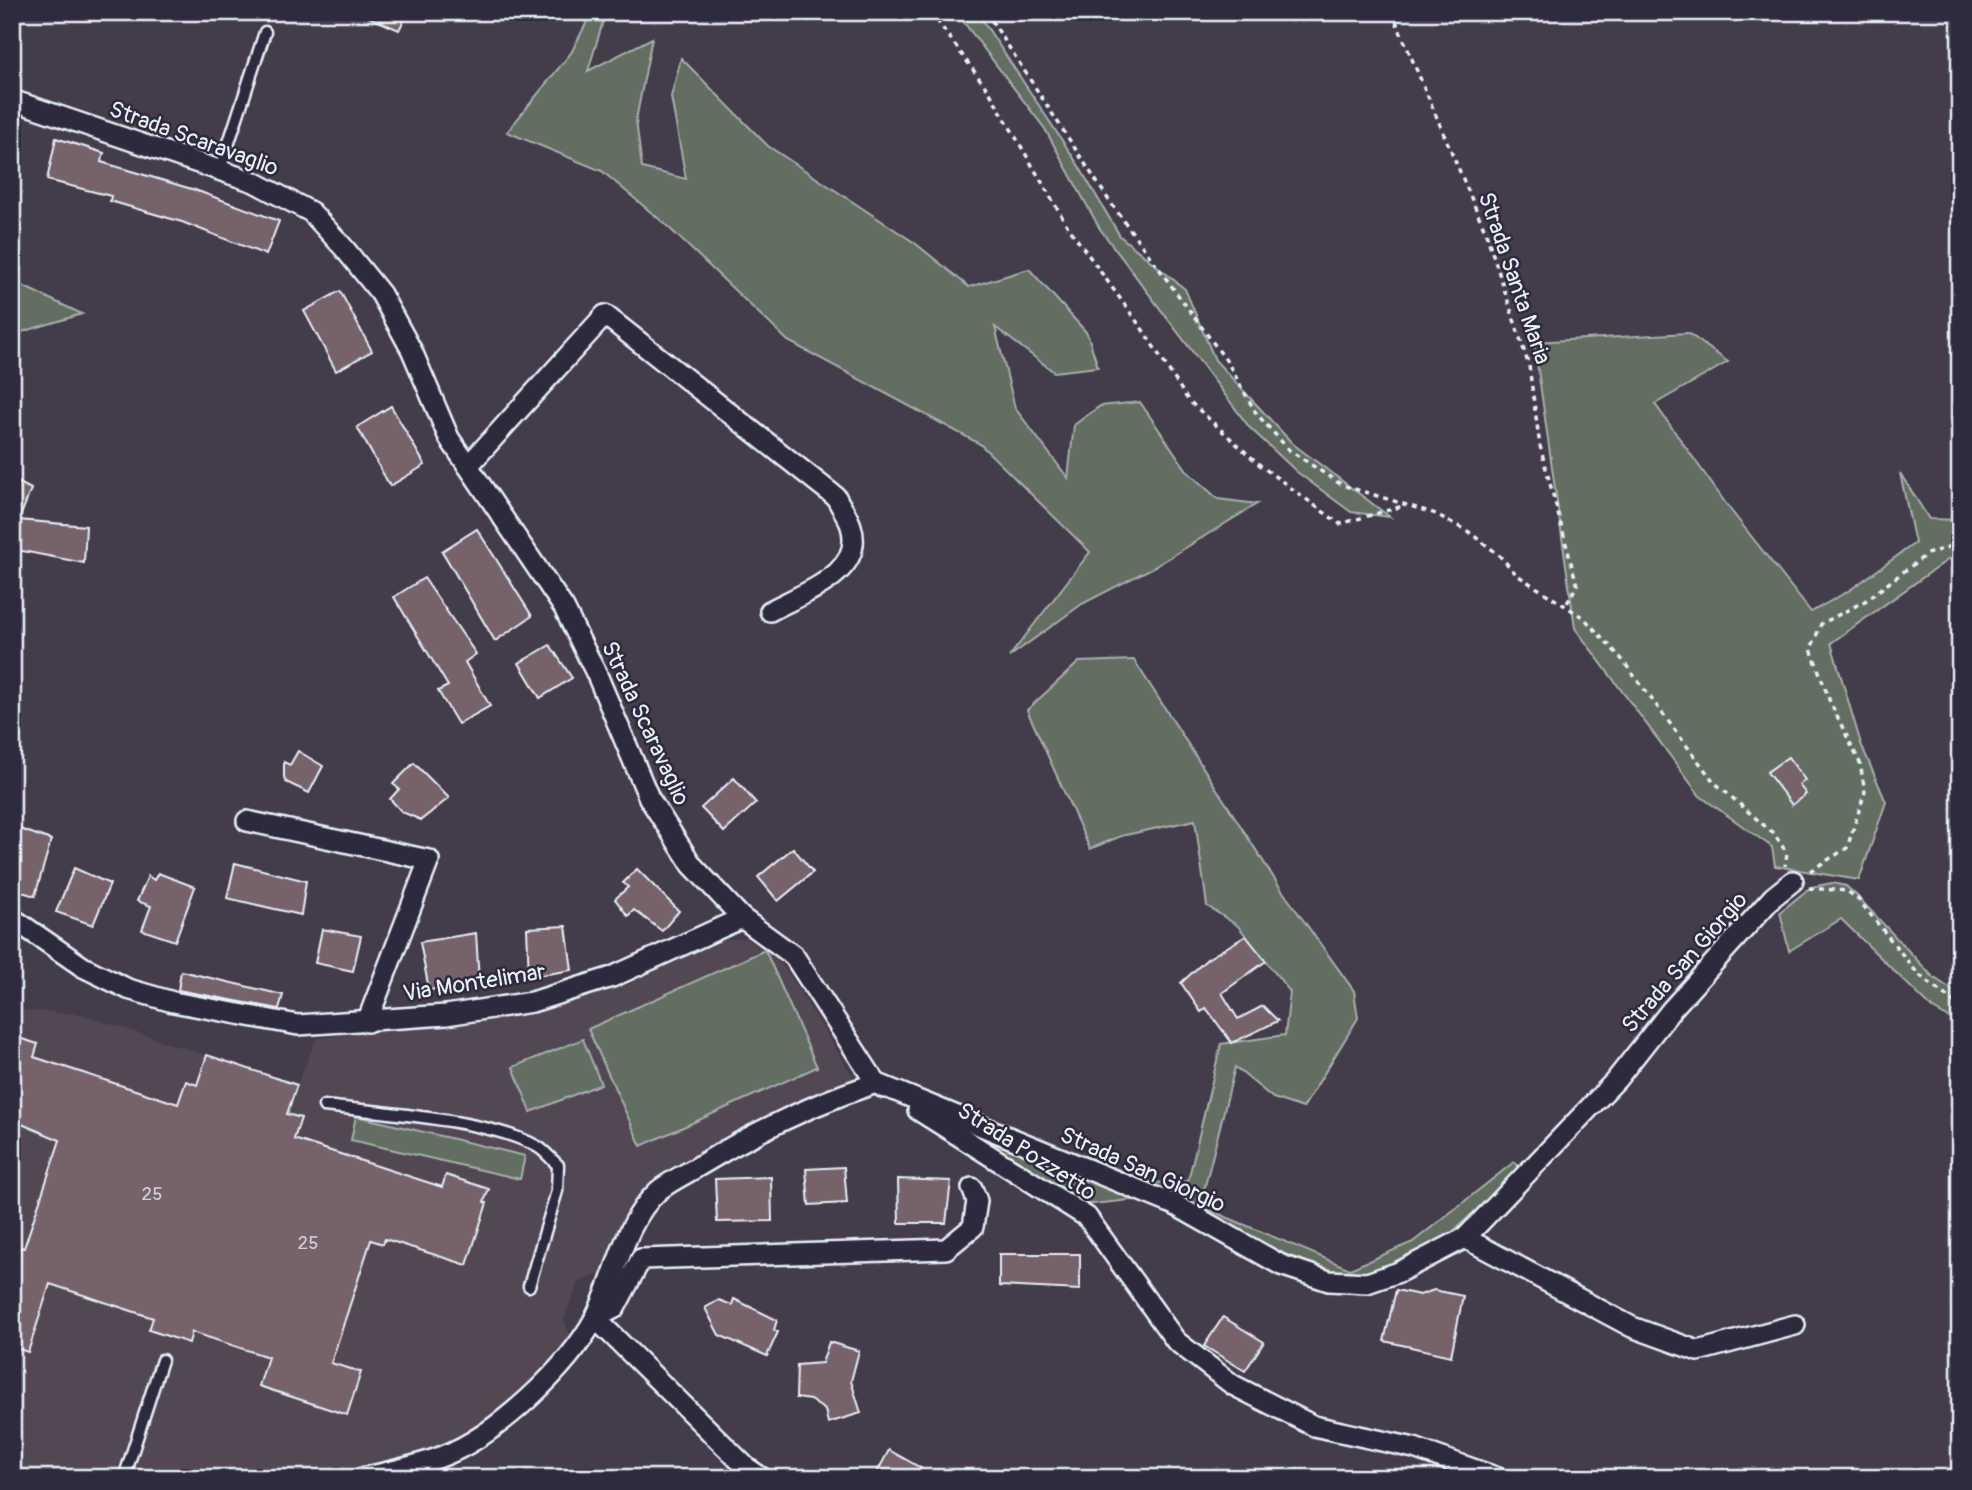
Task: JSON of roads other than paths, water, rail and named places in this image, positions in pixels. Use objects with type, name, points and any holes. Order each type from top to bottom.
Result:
[{"type":"street","name":"Strada Scaravaglio","points":[[12,100],[254,182],[311,212],[344,248],[381,294],[412,351],[449,438],[564,608],[597,675],[649,797],[692,865],[742,918],[794,956],[876,1083]]},
{"type":"street","points":[[468,466],[605,315],[836,497],[852,527],[852,555],[843,570],[770,611]]},
{"type":"street","name":"Via Montelimar","points":[[247,821],[429,860],[367,1022]]},
{"type":"street","name":"Strada San Giorgio","points":[[876,1083],[1175,1205],[1281,1265],[1329,1281],[1367,1283],[1399,1272],[1465,1238],[1561,1140],[1773,897],[1793,881]]},
{"type":"street","name":"Via Montelimar","points":[[12,918],[83,967],[128,989],[173,1002],[298,1025],[446,1015],[532,1002],[612,977],[742,918]]},
{"type":"street","points":[[362,1478],[443,1456],[487,1433],[544,1381],[577,1345],[595,1318],[635,1222],[658,1192],[749,1135],[817,1102],[876,1083]]},
{"type":"street","name":"Strada Pozzetto","points":[[876,1083],[1087,1217],[1176,1341],[1233,1385],[1314,1426],[1414,1448],[1497,1478]]},
{"type":"street","points":[[595,1318],[615,1308],[641,1259],[946,1249],[973,1227],[977,1201],[972,1188]]},
{"type":"street","points":[[1465,1238],[1632,1327],[1698,1351],[1795,1325]]},
{"type":"street","points":[[595,1318],[746,1466],[762,1478]]},
{"type":"lane","points":[[220,170],[265,32]]},
{"type":"lane","points":[[324,1106],[438,1120],[511,1135],[540,1148],[558,1166],[557,1191],[529,1286]]},
{"type":"lane","points":[[124,1478],[163,1360]]}]
